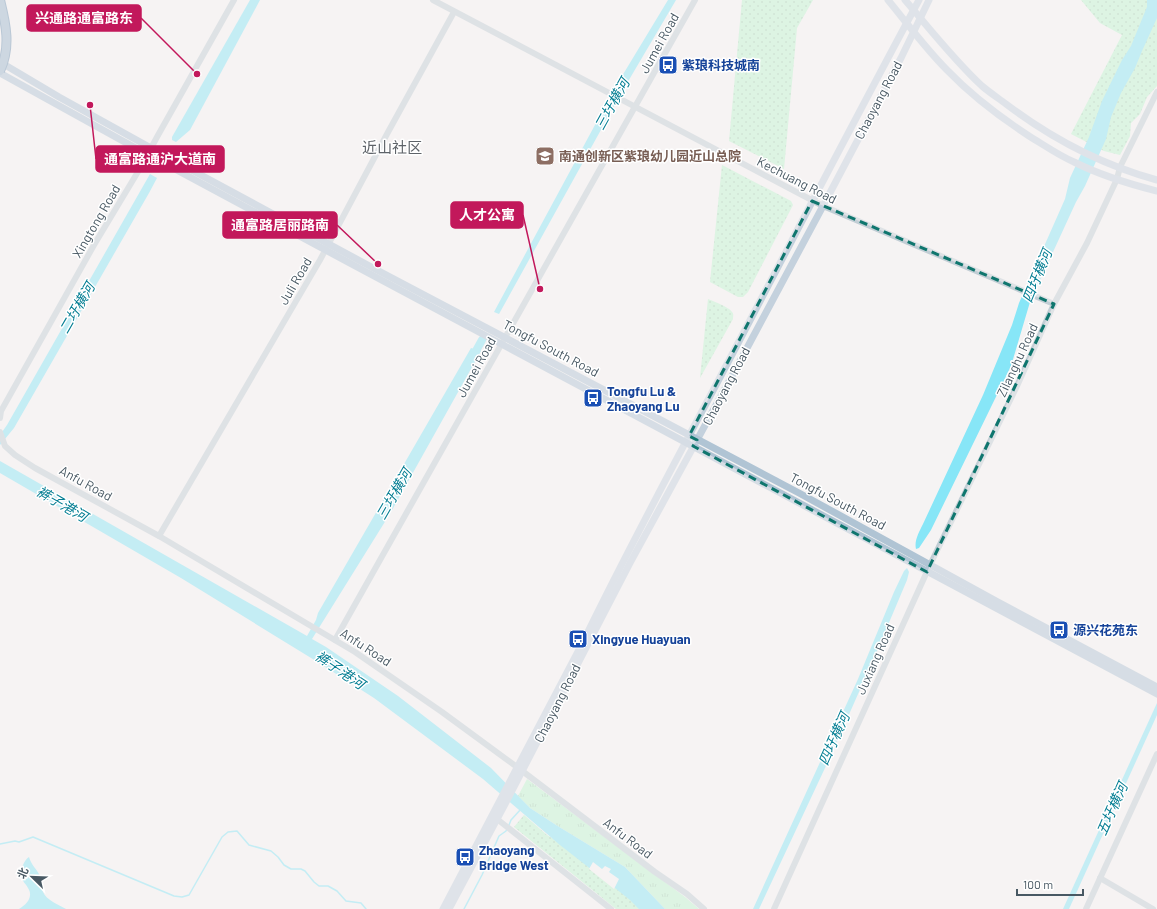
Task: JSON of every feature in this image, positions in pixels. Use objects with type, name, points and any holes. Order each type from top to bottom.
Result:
[{"type":"highway","points":[[0,0],[7,31],[7,43],[0,72]]},
{"type":"main road","points":[[888,0],[947,70],[979,99],[1012,125],[1046,147],[1074,162],[1139,187],[1157,191]]},
{"type":"main road","points":[[905,0],[955,59],[983,86],[1024,118],[1066,144],[1100,160],[1157,180]]},
{"type":"main road","name":"Chaoyang Road","points":[[520,769],[603,600],[812,201],[920,0]]},
{"type":"main road","name":"Chaoyang Road","points":[[520,769],[822,206],[914,32],[929,0]]},
{"type":"main road","name":"Tongfu South Road","points":[[0,62],[150,151]]},
{"type":"main road","name":"Tongfu South Road","points":[[0,72],[687,439],[799,493],[1005,606],[1157,687]]},
{"type":"main road","name":"Tongfu South Road","points":[[695,443],[927,572],[1157,694]]},
{"type":"main road","points":[[443,909],[520,769]]},
{"type":"main road","points":[[449,909],[497,819],[502,802]]},
{"type":"street","name":"Xingtong Road","points":[[1,411],[94,245],[150,151],[234,0]]},
{"type":"street","name":"Kechuang Road","points":[[433,0],[619,100],[635,107],[822,206],[1054,304]]},
{"type":"street","name":"Jumei Road","points":[[335,640],[695,0]]},
{"type":"street","name":"Juli Road","points":[[159,536],[326,246],[454,12]]},
{"type":"street","name":"Zilanghu Road","points":[[927,572],[1017,386],[1054,304],[1087,243],[1117,179],[1120,167],[1157,92]]},
{"type":"street","points":[[0,418],[1,411]]},
{"type":"street","name":"Anfu Road","points":[[0,432],[5,446],[15,455],[35,468],[159,536],[355,652],[442,712],[520,769],[704,909]]},
{"type":"street","name":"Juxiang Road","points":[[774,909],[927,572]]},
{"type":"street","points":[[1086,909],[1157,754]]},
{"type":"street","points":[[497,819],[612,909]]},
{"type":"street","points":[[1100,878],[1153,909]]},
{"type":"highlighted area","points":[[812,201],[1054,304],[927,572],[693,446],[697,440],[689,436]]},
{"type":"green space","points":[[742,0],[813,0],[797,28],[784,169],[729,141]]},
{"type":"green space","points":[[1081,0],[1157,0],[1157,86],[1147,97],[1140,114],[1131,123],[1130,136],[1120,155],[1104,151],[1071,134],[1122,35],[1100,23]]},
{"type":"green space","points":[[722,165],[791,201],[793,205],[748,292],[743,297],[738,297],[710,282]]},
{"type":"green space","points":[[708,299],[728,308],[733,314],[733,319],[700,378]]},
{"type":"green space","points":[[527,779],[699,909],[665,909],[625,867],[530,808],[518,796]]},
{"type":"green space","points":[[524,815],[547,835],[593,862],[645,909],[616,909],[514,827]]},
{"type":"water","points":[[250,0],[260,0],[190,130],[176,142],[172,140],[172,137]]},
{"type":"water","points":[[668,0],[676,0],[623,90],[499,314],[494,312],[616,86]]},
{"type":"water","name":"四圩横河","points":[[1147,0],[1157,0],[1157,18],[1135,68],[1121,93],[1111,117],[1106,139],[1085,186],[1076,202],[1030,302],[1011,366],[931,530],[919,548],[916,549],[918,533],[983,395],[1012,325],[1019,303],[1065,199],[1070,178],[1089,137],[1102,101],[1122,60],[1131,46],[1147,7]]},
{"type":"water","name":"二圩横河","points":[[150,174],[157,178],[149,193],[14,428],[0,445],[0,435]]},
{"type":"water","name":"裤子港河","points":[[471,348],[481,351],[391,512],[312,639],[398,696],[491,768],[530,808],[625,867],[665,909],[639,909],[630,900],[560,845],[483,779],[374,698],[181,578],[0,473],[0,461],[307,636],[316,620],[318,613]]},
{"type":"water","name":"四圩横河","points":[[907,568],[909,572],[907,580],[832,753],[759,909],[753,909],[858,679],[894,592],[904,571]]},
{"type":"water","name":"五圩横河","points":[[1157,703],[1157,715],[1069,909],[1063,909]]},
{"type":"water","points":[[29,857],[41,878],[43,892],[45,895],[53,902],[66,909],[19,909],[27,903],[30,898],[30,891],[21,876],[23,865]]},
{"type":"pier","points":[[593,862],[602,869],[605,866],[611,869],[609,872],[619,879],[614,889],[589,869]]},
{"type":"waterway","name":"三圩横河","points":[[472,358],[482,340]]},
{"type":"waterway","points":[[509,825],[511,820],[521,809]]},
{"type":"waterway","points":[[464,909],[482,875],[499,836],[507,829]]},
{"type":"waterway","points":[[0,844],[15,841],[19,842],[33,837],[174,896],[182,897],[189,895],[222,837],[228,832],[237,831],[249,845],[271,851],[284,865],[291,869],[301,869],[305,871],[319,886],[328,886],[337,891],[346,901],[361,903],[366,909]]},
{"type":"place","name":"紫琅科技城南","points":[[668,65]]},
{"type":"place","name":"兴通路通富路东","points":[[197,74]]},
{"type":"place","name":"通富路通沪大道南","points":[[90,105]]},
{"type":"place","name":"南通创新区紫琅幼儿园近山总院","points":[[545,156]]},
{"type":"place","name":"通富路居丽路南","points":[[378,264]]},
{"type":"place","name":"人才公寓","points":[[540,289]]},
{"type":"place","name":"Tongfu Lu & Zhaoyang Lu","points":[[593,398]]},
{"type":"place","name":"源兴花苑东","points":[[1059,630]]},
{"type":"place","name":"Xingyue Huayuan","points":[[578,639]]},
{"type":"place","name":"Zhaoyang Bridge West","points":[[465,857]]},
{"type":"district","name":"近山社区","points":[[392,148]]}]
